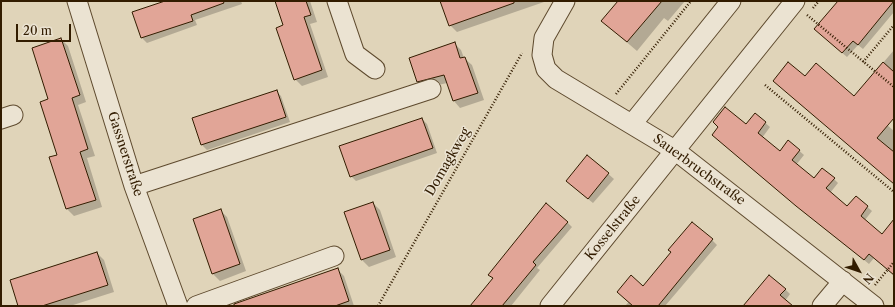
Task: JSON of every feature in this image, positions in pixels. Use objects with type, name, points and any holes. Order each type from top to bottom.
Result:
[{"type":"street","name":"Gassnerstraße","points":[[77,1],[134,186],[178,306]]},
{"type":"street","points":[[337,1],[355,54],[375,69]]},
{"type":"street","name":"Sauerbruchstraße","points":[[565,1],[544,38],[542,54],[546,69],[556,79],[676,150],[869,302]]},
{"type":"street","points":[[632,124],[731,1]]},
{"type":"street","name":"Kosselstraße","points":[[550,306],[795,1]]},
{"type":"street","points":[[134,186],[431,89]]},
{"type":"street","points":[[196,306],[334,256]]},
{"type":"street","points":[[822,306],[842,281]]},
{"type":"path","points":[[606,108],[691,1]]},
{"type":"path","points":[[819,1],[807,16],[894,87]]},
{"type":"path","points":[[863,62],[894,25]]},
{"type":"path","name":"Domagkweg","points":[[378,306],[528,43],[544,38]]},
{"type":"path","points":[[765,85],[894,192]]},
{"type":"path","points":[[869,302],[894,262]]},
{"type":"building","points":[[165,1],[223,1],[224,3],[191,15],[193,21],[141,38],[132,12]]},
{"type":"building","points":[[275,1],[306,1],[311,15],[304,17],[322,70],[294,80],[276,28],[283,25]]},
{"type":"building","points":[[440,1],[514,1],[514,3],[449,26]]},
{"type":"building","points":[[618,1],[662,1],[627,42],[601,21]]},
{"type":"building","points":[[838,1],[894,1],[858,45],[853,41],[842,53],[814,29]]},
{"type":"building","points":[[61,38],[80,95],[72,98],[88,149],[80,152],[96,200],[66,209],[49,157],[57,155],[40,102],[48,99],[32,48]]},
{"type":"building","points":[[455,42],[460,58],[465,57],[478,93],[453,101],[444,75],[417,82],[409,58]]},
{"type":"building","points":[[788,62],[805,76],[816,63],[854,96],[883,62],[894,72],[894,118],[877,138],[894,152],[894,184],[773,81]]},
{"type":"building","points":[[277,90],[286,117],[201,145],[192,118]]},
{"type":"building","points":[[725,107],[746,124],[755,113],[766,122],[758,133],[780,151],[788,140],[800,150],[792,160],[814,178],[822,168],[835,178],[826,188],[847,206],[856,196],[868,206],[861,216],[882,234],[894,219],[894,275],[869,254],[864,260],[796,206],[712,135],[718,127],[713,122]]},
{"type":"building","points":[[422,118],[433,148],[350,177],[339,146]]},
{"type":"building","points":[[587,155],[609,173],[588,199],[566,181]]},
{"type":"building","points":[[373,202],[390,250],[361,260],[344,212]]},
{"type":"building","points":[[546,203],[568,222],[533,262],[536,265],[502,306],[470,306],[493,278],[488,275]]},
{"type":"building","points":[[221,209],[240,264],[212,274],[193,219]]},
{"type":"building","points":[[692,222],[713,239],[658,306],[633,306],[617,292],[631,275],[643,286],[671,252],[668,250]]},
{"type":"building","points":[[97,252],[108,285],[42,306],[18,306],[10,280]]},
{"type":"building","points":[[338,268],[349,301],[335,306],[234,306],[234,304]]},
{"type":"building","points":[[769,275],[786,289],[780,295],[793,306],[743,306]]}]
